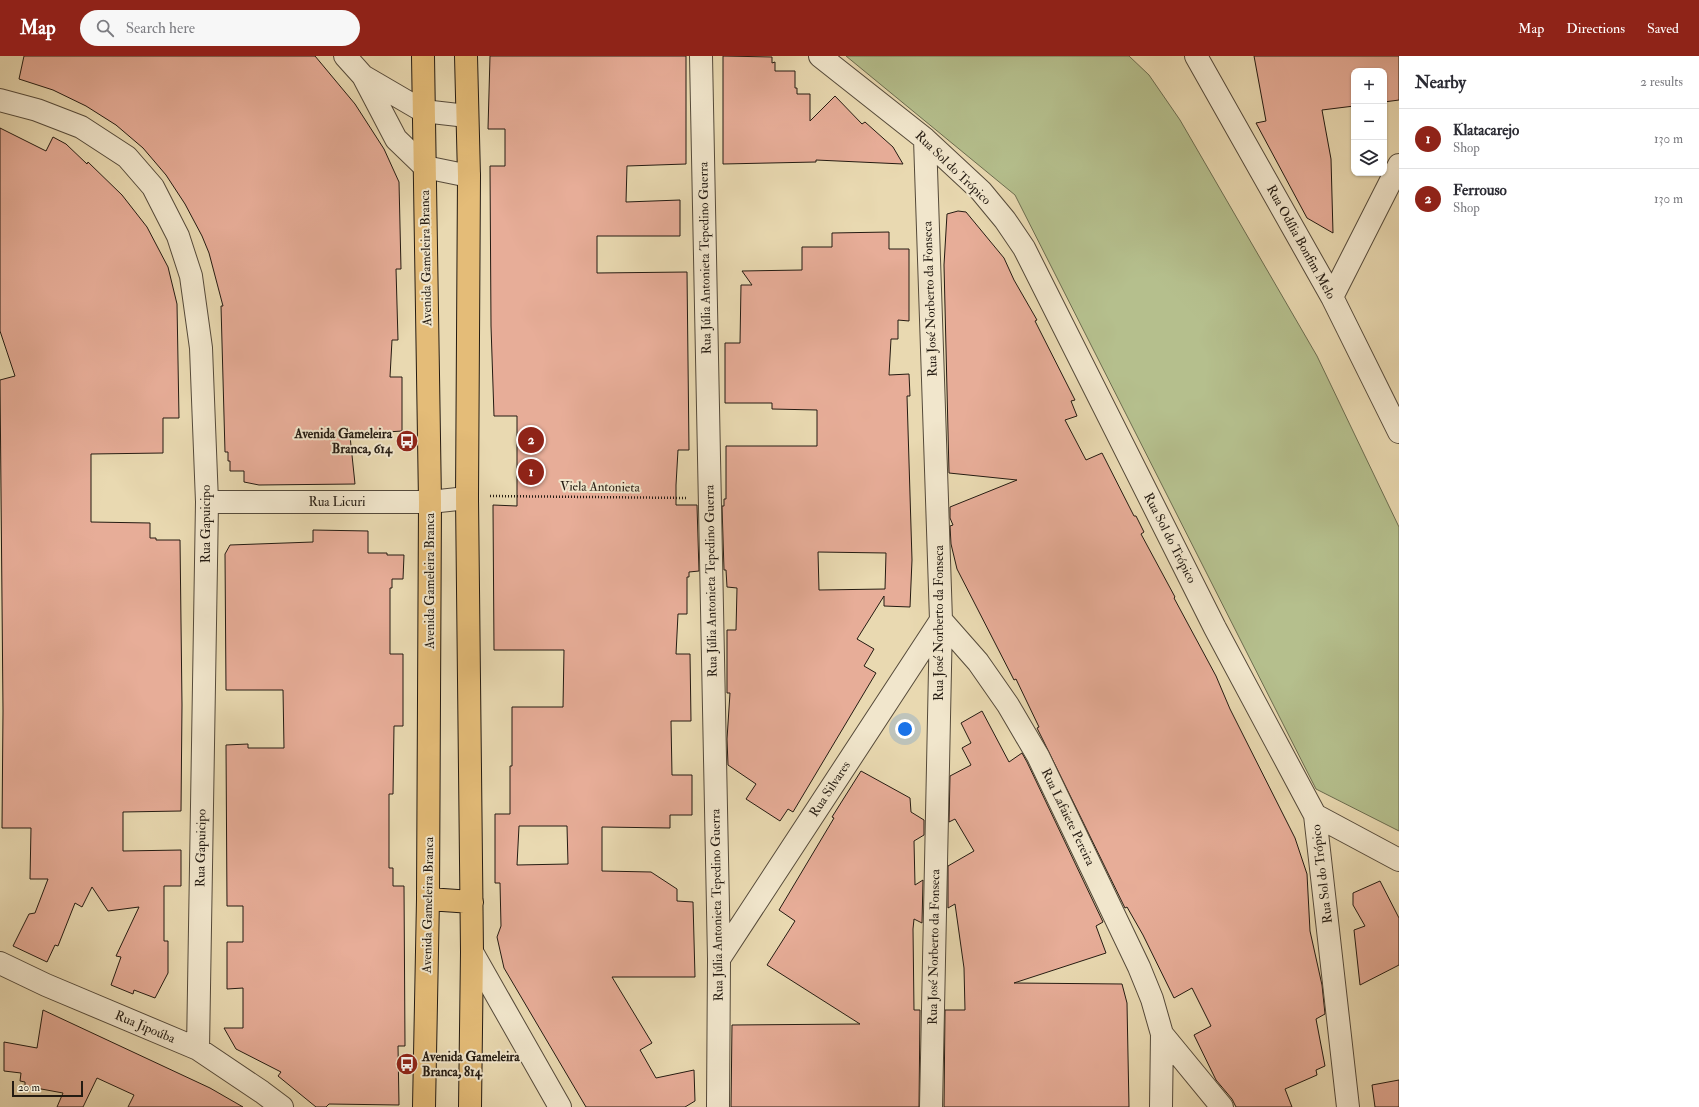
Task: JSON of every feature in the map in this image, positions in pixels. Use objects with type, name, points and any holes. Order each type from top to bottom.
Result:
[{"type":"main road","name":"Avenida Gameleira Branca","points":[[423,56],[430,502],[428,900],[424,1107]]},
{"type":"main road","points":[[466,56],[469,176],[467,498],[472,902],[470,1107]]},
{"type":"main road","points":[[428,900],[472,902]]},
{"type":"street","points":[[344,56],[363,76],[396,139],[425,167],[469,176]]},
{"type":"street","name":"Rua Júlia Antonieta Tepedino Guerra","points":[[701,56],[719,959],[718,1107]]},
{"type":"street","name":"Rua Sol do Trópico","points":[[820,56],[925,139],[981,191],[1005,220],[1024,248],[1215,628],[1315,815],[1348,1107]]},
{"type":"street","name":"Rua Odília Bonfim Melo","points":[[1196,56],[1332,297],[1399,432]]},
{"type":"street","points":[[363,76],[423,111],[467,116]]},
{"type":"street","name":"Rua Gapuicipo","points":[[0,100],[36,110],[81,127],[127,157],[153,187],[178,236],[192,276],[201,348],[207,502],[198,1049]]},
{"type":"street","name":"Rua José Norberto da Fonseca","points":[[925,139],[941,620],[931,1107]]},
{"type":"street","points":[[1332,297],[1399,165]]},
{"type":"street","name":"Rua Licuri","points":[[207,502],[430,502],[467,498]]},
{"type":"street","name":"Rua Silvares","points":[[719,959],[941,620]]},
{"type":"street","name":"Rua Lafaiete Pereira","points":[[941,620],[978,662],[1008,705],[1038,756],[1139,967],[1152,999],[1162,1034]]},
{"type":"street","points":[[1315,815],[1399,860]]},
{"type":"street","points":[[472,952],[560,1107]]},
{"type":"street","name":"Rua Jipoúba","points":[[0,963],[198,1049],[282,1107]]},
{"type":"street","points":[[1161,1107],[1162,1034]]},
{"type":"street","points":[[1162,1034],[1222,1107]]},
{"type":"path","name":"Viela Antonieta","points":[[467,498],[490,496],[709,499]]},
{"type":"green space","points":[[846,56],[1129,56],[1149,75],[1180,120],[1317,356],[1399,527],[1399,831],[1316,789],[1015,195]]},
{"type":"building","points":[[24,56],[315,56],[355,104],[384,149],[399,182],[401,269],[396,269],[398,340],[392,340],[390,377],[402,377],[402,431],[357,434],[357,436],[350,436],[355,484],[259,485],[244,482],[244,471],[230,471],[228,452],[225,452],[221,306],[223,306],[209,253],[202,236],[185,204],[166,175],[143,148],[116,125],[86,106],[53,90],[19,79]]},
{"type":"building","points":[[490,56],[686,56],[686,164],[627,166],[626,202],[680,200],[680,236],[597,236],[597,273],[687,272],[689,450],[678,450],[676,505],[697,505],[699,571],[689,572],[689,577],[687,577],[687,614],[678,614],[676,654],[690,654],[691,721],[671,721],[672,775],[692,775],[692,815],[670,815],[670,828],[602,827],[602,871],[651,872],[677,889],[677,901],[693,902],[695,977],[612,977],[652,1043],[640,1050],[656,1078],[694,1070],[695,1101],[685,1107],[586,1107],[504,968],[497,937],[501,926],[500,883],[495,883],[495,814],[510,814],[512,707],[563,707],[564,650],[494,650],[493,505],[517,506],[517,416],[494,416],[491,326],[490,166],[505,166],[505,129],[488,129]],"holes":[[[519,826],[567,826],[568,864],[517,865]]]},
{"type":"building","points":[[723,56],[772,57],[772,63],[775,62],[775,71],[795,71],[795,88],[797,88],[797,94],[810,94],[810,121],[835,96],[862,124],[865,122],[893,147],[903,164],[816,160],[816,162],[723,164]]},
{"type":"building","points":[[1254,56],[1399,56],[1399,100],[1387,102],[1387,68],[1351,68],[1351,106],[1322,110],[1331,159],[1333,233],[1307,218],[1256,123],[1266,121]]},
{"type":"building","points":[[0,128],[46,151],[53,137],[66,144],[87,164],[88,162],[122,195],[147,227],[168,267],[177,304],[179,418],[163,418],[163,453],[91,454],[91,522],[150,523],[150,538],[156,538],[156,540],[180,540],[182,705],[181,811],[123,812],[123,851],[181,850],[181,886],[164,886],[164,941],[168,941],[168,973],[155,998],[134,990],[133,994],[111,985],[121,957],[116,956],[139,907],[108,911],[92,887],[82,907],[75,903],[58,946],[55,945],[47,962],[13,946],[29,914],[35,913],[48,879],[30,879],[31,828],[2,828],[3,711],[0,380],[15,376],[0,331]]},
{"type":"building","points":[[958,211],[966,212],[1004,258],[1014,280],[1037,320],[1035,321],[1075,400],[1071,401],[1077,416],[1065,420],[1086,460],[1102,453],[1134,516],[1136,516],[1144,532],[1141,534],[1216,676],[1230,709],[1295,838],[1307,874],[1310,931],[1322,985],[1325,1014],[1316,1019],[1325,1066],[1316,1070],[1317,1075],[1285,1089],[1292,1107],[1236,1107],[1232,1099],[1216,1080],[1194,1035],[1211,1026],[1192,988],[1174,998],[1143,935],[1127,907],[1125,908],[1037,728],[1039,727],[1016,679],[1014,680],[957,569],[951,544],[950,526],[953,525],[950,518],[950,507],[1017,480],[949,473],[944,265],[947,214]]},
{"type":"building","points":[[889,232],[889,249],[909,249],[909,321],[898,320],[898,339],[891,339],[889,375],[909,374],[910,396],[907,396],[912,560],[910,607],[884,606],[884,596],[857,639],[874,649],[864,666],[876,673],[793,812],[788,809],[780,821],[746,799],[756,784],[728,765],[727,739],[730,693],[727,693],[727,630],[736,630],[737,588],[727,587],[726,570],[724,570],[722,506],[724,506],[724,499],[726,499],[726,446],[817,446],[817,410],[772,409],[772,403],[725,403],[725,343],[740,343],[741,285],[752,285],[742,271],[802,270],[802,247],[832,247],[832,233]],"holes":[[[818,552],[886,553],[885,589],[819,590]]]},
{"type":"building","points":[[313,530],[368,531],[368,553],[404,555],[403,579],[392,579],[392,588],[390,588],[390,654],[403,654],[403,726],[394,726],[393,794],[389,794],[389,868],[393,868],[393,886],[404,886],[405,1046],[398,1046],[399,1105],[329,1104],[326,1107],[316,1107],[278,1076],[281,1072],[236,1049],[224,1028],[243,1028],[243,988],[227,989],[227,942],[243,942],[243,906],[227,906],[226,745],[248,744],[248,748],[284,748],[283,690],[226,690],[225,554],[230,545],[313,542]]},
{"type":"building","points":[[982,711],[1009,762],[1022,753],[1103,922],[1096,926],[1106,953],[1014,983],[1122,984],[1127,1003],[1129,1107],[944,1107],[945,1010],[965,1010],[964,968],[955,904],[948,908],[948,866],[974,851],[955,819],[949,822],[950,776],[971,765],[962,748],[971,743],[961,723]]},
{"type":"building","points":[[861,771],[910,798],[911,812],[924,820],[924,835],[914,841],[915,885],[923,880],[922,923],[914,919],[913,929],[914,1010],[920,1010],[919,1107],[731,1107],[732,1025],[860,1024],[767,965],[795,921],[779,910],[834,818],[832,817]]},
{"type":"building","points":[[1380,881],[1399,918],[1399,965],[1360,985],[1354,930],[1365,926],[1353,905],[1353,893]]},
{"type":"building","points":[[43,1010],[210,1088],[243,1107],[128,1107],[134,1095],[97,1078],[83,1107],[57,1107],[63,1093],[25,1086],[25,1082],[20,1081],[21,1073],[4,1071],[4,1042],[37,1048]]},
{"type":"building","points":[[1399,1080],[1399,1107],[1375,1107],[1372,1085]]},
{"type":"place","name":"Ferrouso","points":[[531,440]]},
{"type":"place","name":"Avenida Gameleira Branca, 614","points":[[407,441]]},
{"type":"place","name":"Klatacarejo","points":[[531,472]]},
{"type":"place","name":"Avenida Gameleira Branca, 814","points":[[407,1064]]}]
